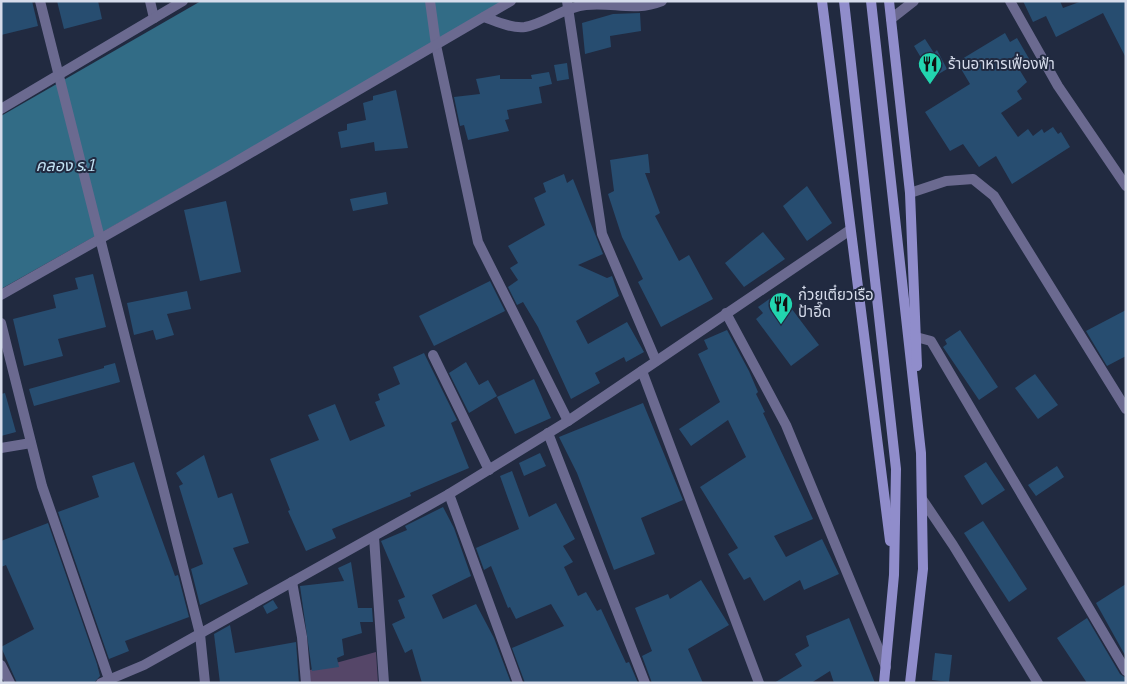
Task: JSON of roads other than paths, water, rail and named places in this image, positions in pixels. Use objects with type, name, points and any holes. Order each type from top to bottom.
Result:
[{"type":"main road","points":[[822,1],[894,575]]},
{"type":"main road","points":[[844,1],[896,469],[894,575],[887,668],[884,683]]},
{"type":"main road","points":[[872,1],[921,453]]},
{"type":"main road","points":[[889,1],[910,193],[921,453],[923,569],[910,683]]},
{"type":"street","points":[[40,1],[200,634],[206,683]]},
{"type":"street","points":[[150,1],[154,18]]},
{"type":"street","points":[[1,109],[57,74],[183,1]]},
{"type":"street","points":[[430,1],[436,45],[478,242],[568,421]]},
{"type":"street","points":[[1,295],[100,240],[510,1]]},
{"type":"street","points":[[484,17],[510,26],[525,27],[567,5],[634,8],[662,1]]},
{"type":"street","points":[[891,19],[914,1]]},
{"type":"street","points":[[1010,1],[1058,86],[1126,186]]},
{"type":"street","points":[[567,5],[602,234],[656,361]]},
{"type":"street","points":[[910,193],[946,181],[973,179],[994,196],[1126,409]]},
{"type":"street","points":[[1,323],[42,486],[105,681],[144,665],[374,537],[489,470],[642,372],[850,230]]},
{"type":"street","points":[[726,313],[786,425],[887,668]]},
{"type":"street","points":[[916,336],[931,342],[1126,671]]},
{"type":"street","points":[[433,355],[489,470]]},
{"type":"street","points":[[642,372],[759,683]]},
{"type":"street","points":[[548,433],[645,683]]},
{"type":"street","points":[[1,448],[31,443]]},
{"type":"street","points":[[449,494],[518,683]]},
{"type":"street","points":[[922,499],[953,545],[1038,683]]},
{"type":"street","points":[[374,537],[384,683]]},
{"type":"street","points":[[292,582],[302,637],[306,683]]},
{"type":"street","points":[[1,665],[10,683]]},
{"type":"water","name":"คลอง ร.1","points":[[201,1],[505,1],[243,153],[1,289],[1,116]]},
{"type":"place","name":"ร้านอาหารเฟื่องฟ้า","points":[[930,85]]},
{"type":"place","name":"ก๋วยเตี๋ยวเรือ ป้าอี๊ด","points":[[781,325]]}]
